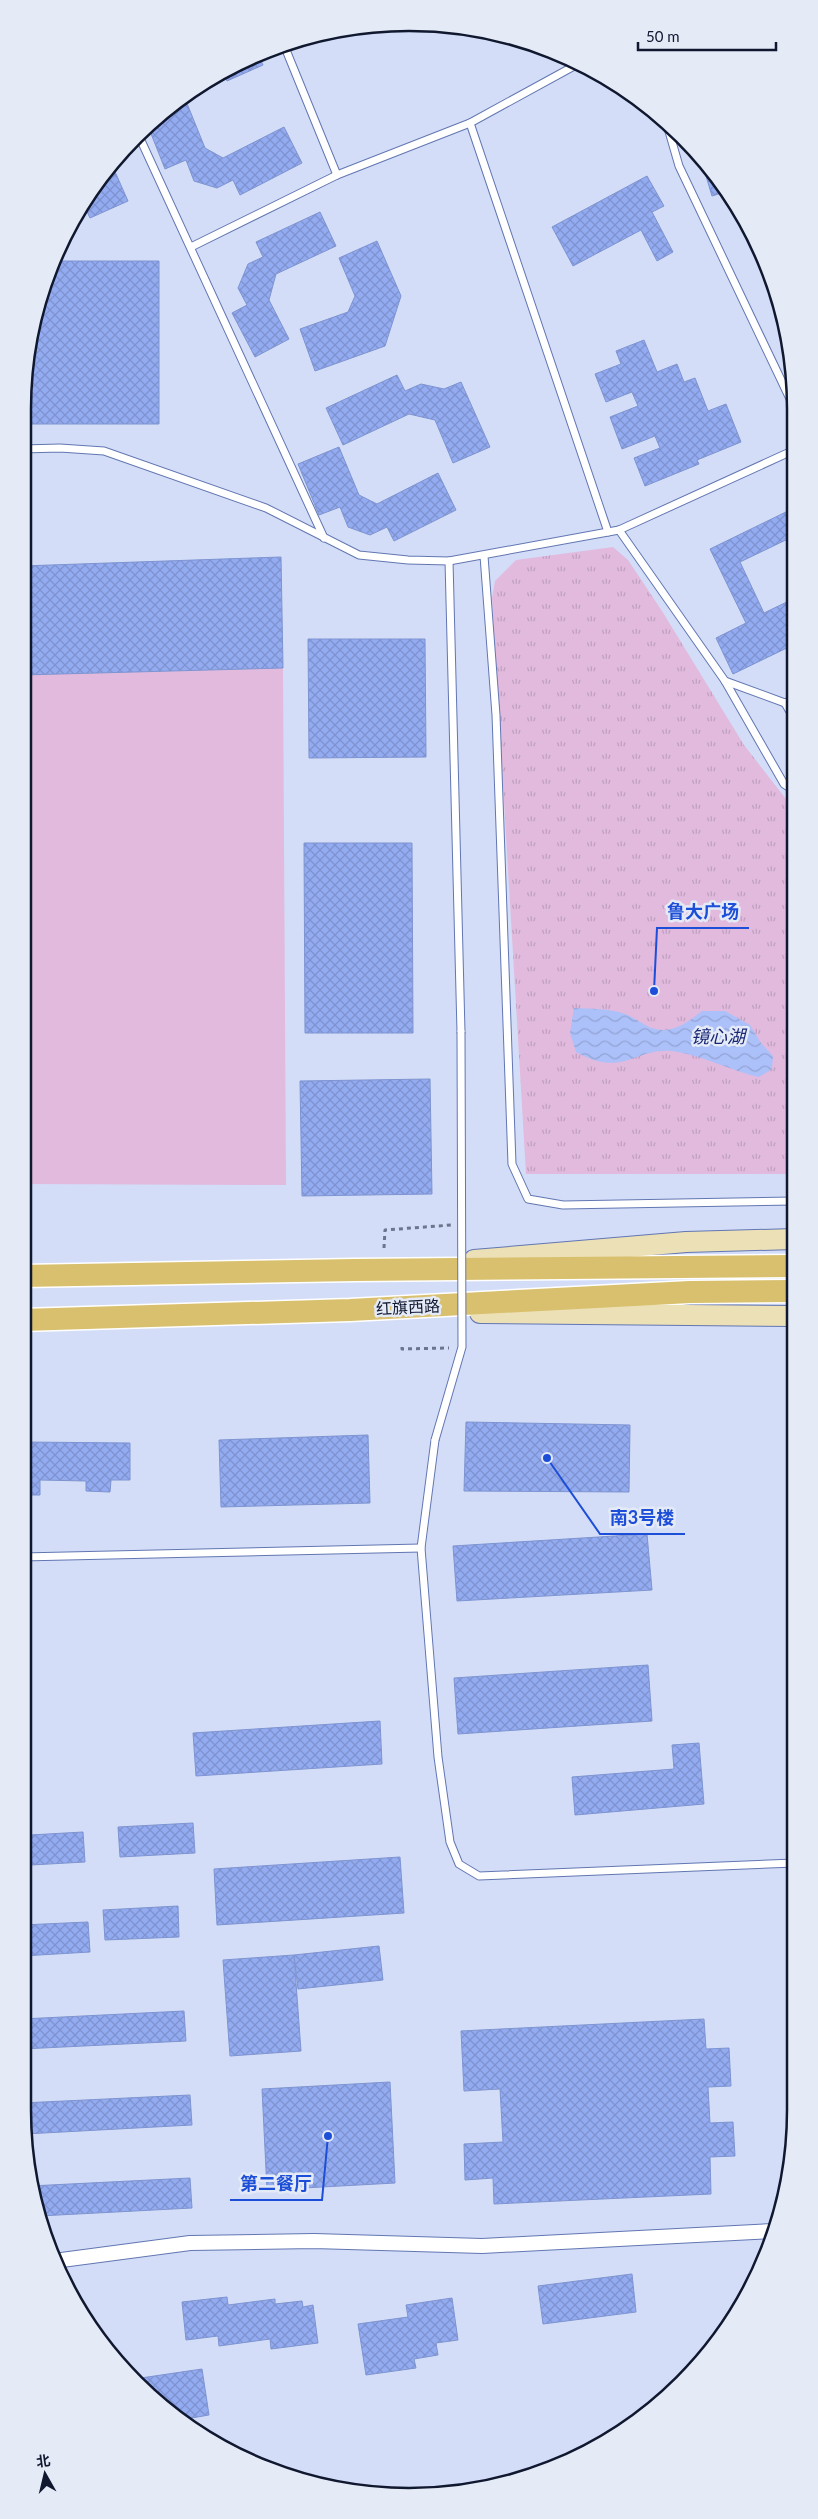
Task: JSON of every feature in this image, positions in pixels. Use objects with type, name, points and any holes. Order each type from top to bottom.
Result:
[{"type":"main road","points":[[354,1270],[686,1242],[787,1240]]},
{"type":"main road","points":[[31,1276],[354,1270],[787,1266]]},
{"type":"main road","name":"红旗西路","points":[[31,1320],[350,1310],[690,1292],[787,1291]]},
{"type":"main road","points":[[350,1310],[787,1316]]},
{"type":"street","points":[[62,2260],[190,2243],[314,2241],[482,2246],[767,2231]]},
{"type":"lane","points":[[287,52],[337,175]]},
{"type":"lane","points":[[191,247],[337,175],[470,123],[571,68]]},
{"type":"lane","points":[[470,123],[608,532]]},
{"type":"lane","points":[[671,137],[679,166],[786,391]]},
{"type":"lane","points":[[142,142],[324,538]]},
{"type":"lane","points":[[31,449],[60,448],[104,451],[266,508],[359,555],[408,560],[449,561],[619,530],[787,453]]},
{"type":"lane","points":[[619,530],[725,681],[784,784],[787,786]]},
{"type":"lane","points":[[484,556],[496,715],[512,1164],[528,1199],[563,1205],[787,1201]]},
{"type":"lane","points":[[449,561],[461,1032],[462,1347],[434,1440],[421,1548],[438,1758],[450,1842],[459,1864],[479,1876],[787,1863]]},
{"type":"lane","points":[[725,681],[787,701]]},
{"type":"lane","points":[[31,1557],[421,1548]]},
{"type":"path","points":[[384,1248],[385,1230],[451,1225]]},
{"type":"path","points":[[402,1346],[402,1349],[454,1348]]},
{"type":"green space","points":[[613,547],[628,560],[662,611],[744,745],[787,800],[787,1174],[526,1174],[492,598],[495,581],[516,560]]},
{"type":"green space","points":[[283,668],[286,1185],[31,1184],[31,675]]},
{"type":"water","name":"镜心湖","points":[[574,1008],[619,1012],[649,1027],[664,1030],[684,1024],[702,1011],[725,1011],[750,1025],[761,1043],[773,1056],[772,1069],[759,1077],[688,1054],[664,1051],[619,1062],[607,1063],[593,1060],[576,1052],[570,1033]]},
{"type":"building","points":[[261,61],[263,65],[227,81],[226,79]]},
{"type":"building","points":[[187,103],[205,148],[223,158],[284,127],[302,163],[240,195],[233,180],[217,188],[194,181],[186,160],[165,169],[151,134]]},
{"type":"building","points":[[115,172],[128,201],[90,218],[87,212]]},
{"type":"building","points":[[706,175],[719,194],[712,196]]},
{"type":"building","points":[[647,176],[664,206],[652,212],[673,252],[657,261],[641,230],[573,266],[552,227]]},
{"type":"building","points":[[320,212],[336,246],[276,274],[269,300],[289,339],[255,357],[232,313],[247,305],[238,288],[248,264],[263,257],[256,242]]},
{"type":"building","points":[[377,241],[401,296],[385,346],[315,371],[300,329],[348,312],[355,296],[339,258]]},
{"type":"building","points":[[61,261],[159,261],[159,424],[31,424],[34,360],[44,311]]},
{"type":"building","points":[[644,340],[657,372],[677,364],[684,382],[695,378],[708,411],[726,404],[741,442],[697,460],[699,464],[645,486],[634,458],[660,448],[655,436],[622,449],[610,417],[638,406],[632,392],[606,402],[595,374],[621,364],[616,351]]},
{"type":"building","points":[[397,375],[405,391],[421,384],[444,389],[461,382],[490,447],[453,463],[435,420],[409,414],[343,445],[326,408]]},
{"type":"building","points":[[339,447],[359,495],[377,504],[438,473],[456,510],[394,541],[387,527],[370,535],[348,527],[340,507],[319,515],[298,464]]},
{"type":"building","points":[[787,511],[787,539],[740,562],[764,613],[787,602],[787,648],[733,674],[716,638],[746,623],[710,549]]},
{"type":"building","points":[[281,557],[283,668],[31,675],[31,566]]},
{"type":"building","points":[[308,639],[425,639],[426,757],[309,758]]},
{"type":"building","points":[[304,843],[412,843],[413,1033],[305,1033]]},
{"type":"building","points":[[430,1079],[432,1194],[302,1196],[300,1081]]},
{"type":"building","points":[[466,1422],[630,1425],[629,1492],[464,1491]]},
{"type":"building","points":[[368,1435],[370,1503],[221,1507],[219,1440]]},
{"type":"building","points":[[31,1442],[130,1443],[130,1480],[111,1480],[110,1492],[86,1491],[86,1481],[40,1480],[40,1495],[31,1495]]},
{"type":"building","points":[[647,1534],[652,1590],[457,1601],[453,1546]]},
{"type":"building","points":[[648,1665],[652,1721],[458,1734],[454,1678]]},
{"type":"building","points":[[380,1721],[382,1764],[196,1776],[193,1733]]},
{"type":"building","points":[[699,1743],[704,1804],[575,1815],[572,1777],[674,1769],[672,1745]]},
{"type":"building","points":[[193,1823],[195,1853],[120,1857],[118,1827]]},
{"type":"building","points":[[83,1832],[85,1862],[31,1865],[31,1835]]},
{"type":"building","points":[[400,1857],[404,1913],[217,1925],[214,1869]]},
{"type":"building","points":[[178,1906],[179,1937],[105,1940],[103,1910]]},
{"type":"building","points":[[88,1922],[90,1952],[31,1955],[31,1925]]},
{"type":"building","points":[[379,1946],[383,1980],[298,1989],[294,1955]]},
{"type":"building","points":[[294,1955],[301,2051],[230,2056],[223,1960]]},
{"type":"building","points":[[184,2011],[186,2041],[31,2049],[31,2019]]},
{"type":"building","points":[[704,2019],[706,2049],[729,2048],[731,2086],[708,2087],[710,2123],[733,2122],[735,2156],[710,2157],[711,2194],[494,2204],[493,2178],[465,2180],[464,2144],[503,2142],[500,2089],[464,2091],[461,2031]]},
{"type":"building","points":[[390,2082],[395,2183],[267,2190],[262,2089]]},
{"type":"building","points":[[190,2095],[192,2125],[32,2134],[31,2103]]},
{"type":"building","points":[[190,2178],[192,2208],[46,2216],[39,2186]]},
{"type":"building","points":[[632,2274],[636,2312],[543,2324],[538,2286]]},
{"type":"building","points":[[227,2297],[228,2305],[275,2299],[275,2304],[302,2301],[303,2307],[313,2305],[318,2343],[271,2349],[270,2339],[219,2346],[218,2336],[186,2340],[182,2302]]},
{"type":"building","points":[[452,2298],[458,2340],[436,2343],[438,2355],[414,2359],[416,2368],[366,2375],[358,2324],[408,2317],[406,2305]]},
{"type":"building","points":[[202,2369],[209,2415],[191,2418],[143,2378]]},
{"type":"place","name":"鲁大广场","points":[[654,991]]},
{"type":"place","name":"南3号楼","points":[[547,1458]]},
{"type":"place","name":"第二餐厅","points":[[328,2136]]}]
